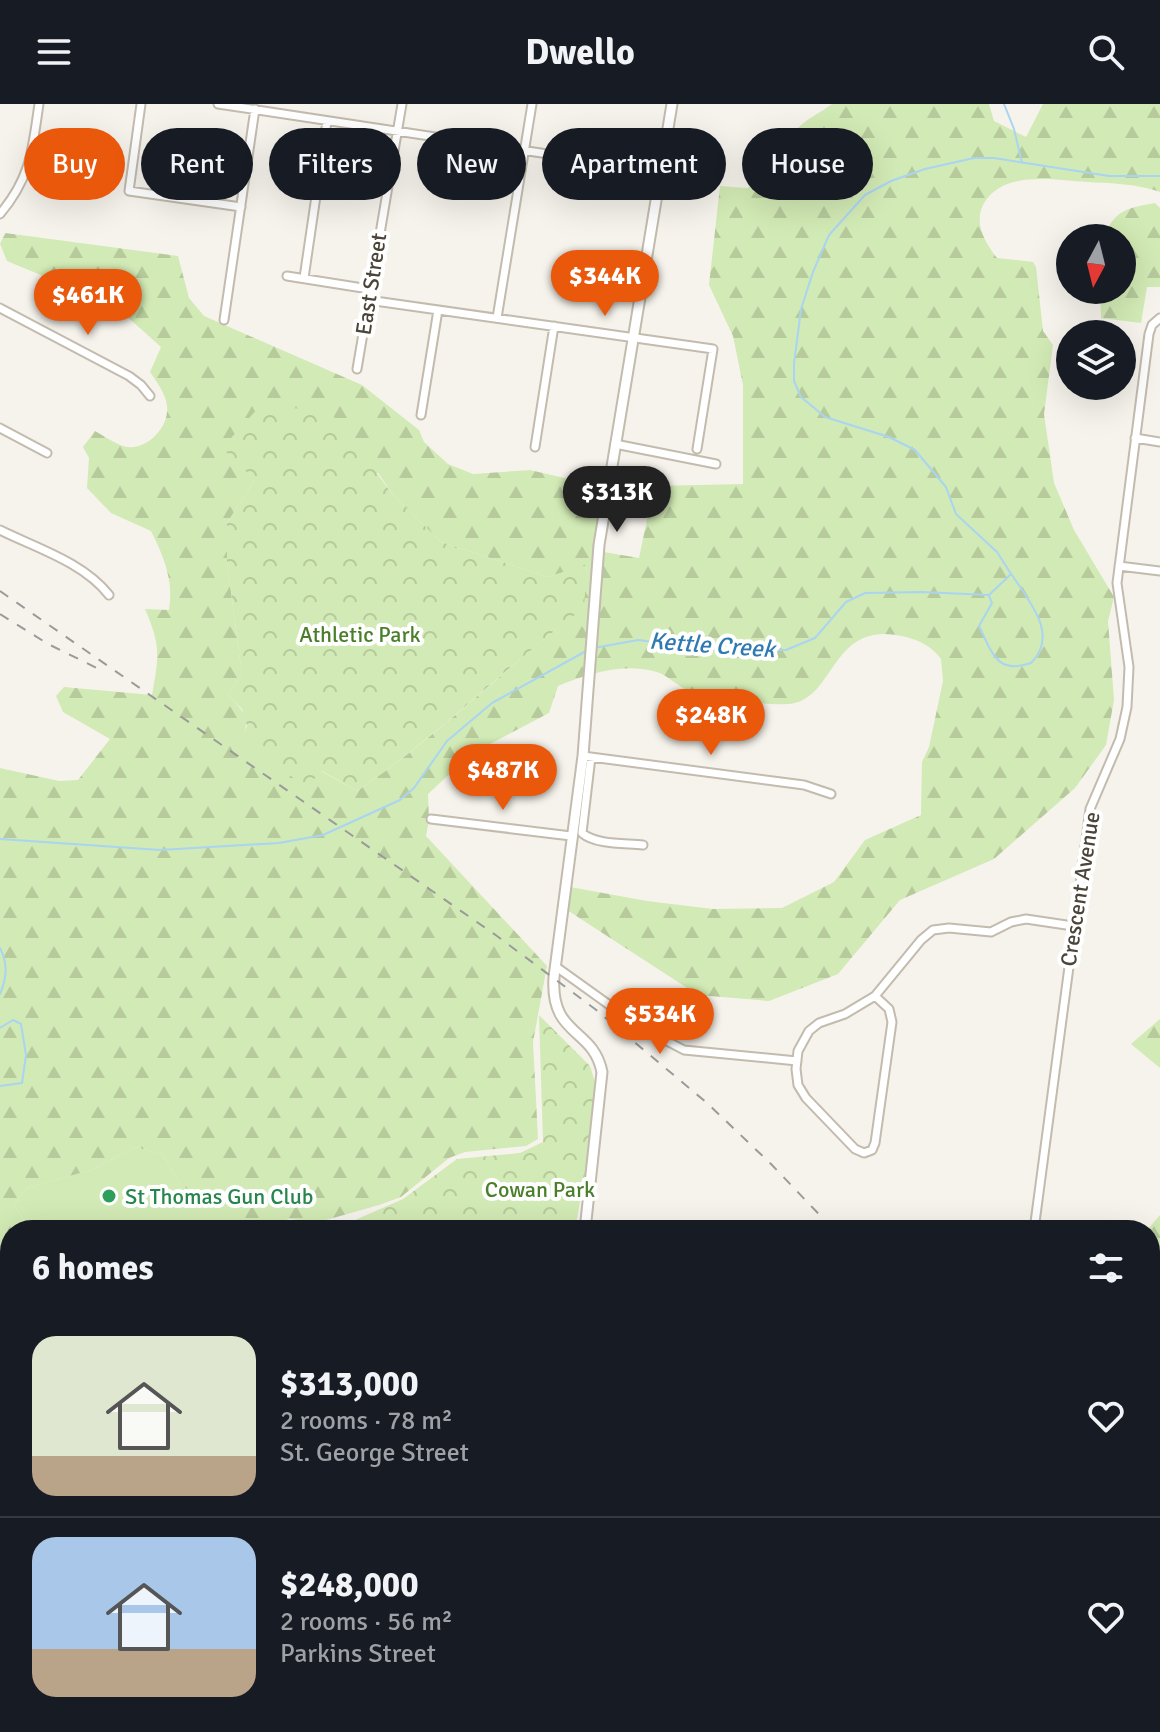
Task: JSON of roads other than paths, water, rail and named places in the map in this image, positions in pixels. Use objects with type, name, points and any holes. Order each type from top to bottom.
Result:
[{"type":"street","points":[[0,214],[19,191],[26,176],[39,104]]},
{"type":"street","points":[[141,104],[129,191],[241,207]]},
{"type":"street","points":[[218,104],[377,128]]},
{"type":"street","name":"East Street","points":[[398,128],[402,104]]},
{"type":"street","points":[[526,138],[532,104]]},
{"type":"street","points":[[668,128],[672,104]]},
{"type":"street","points":[[224,320],[255,109]]},
{"type":"street","points":[[304,278],[327,121]]},
{"type":"street","name":"East Street","points":[[357,369],[385,200]]},
{"type":"street","points":[[497,318],[516,200]]},
{"type":"street","points":[[643,845],[597,840],[582,833],[599,545],[655,200]]},
{"type":"street","points":[[287,276],[369,289]]},
{"type":"street","points":[[368,300],[713,349],[697,449]]},
{"type":"street","points":[[0,308],[129,376],[150,396]]},
{"type":"street","points":[[421,415],[438,310]]},
{"type":"street","name":"Crescent Avenue","points":[[1035,1220],[1090,809],[1120,739],[1129,697],[1129,667],[1117,588],[1149,334],[1159,318]]},
{"type":"street","points":[[535,447],[554,326]]},
{"type":"street","points":[[0,428],[47,453]]},
{"type":"street","points":[[1135,438],[1160,442]]},
{"type":"street","points":[[615,444],[716,464]]},
{"type":"street","points":[[0,530],[85,573],[101,584],[109,595]]},
{"type":"street","points":[[1119,566],[1160,571]]},
{"type":"street","points":[[587,757],[804,785],[831,794]]},
{"type":"street","points":[[586,1220],[602,1072],[593,1050],[556,1010],[553,994],[571,836],[587,757]]},
{"type":"street","points":[[431,819],[571,836]]},
{"type":"street","points":[[875,996],[889,1009],[892,1022],[872,1150],[864,1153],[858,1151],[806,1098],[796,1077],[801,1043],[814,1026],[845,1014],[875,996],[921,940],[933,930],[949,928],[991,932],[1011,922],[1026,919],[1073,926]]},
{"type":"street","points":[[555,966],[640,1027],[684,1050],[797,1061]]},
{"type":"waterway","points":[[1004,104],[1022,163]]},
{"type":"waterway","name":"Kettle Creek","points":[[594,648],[638,640],[716,650],[786,650],[815,638],[846,602],[865,593],[989,595],[1011,574],[997,552],[956,514],[946,487],[915,450],[889,437],[825,417],[801,397],[794,381],[794,364],[801,309],[813,272],[829,235],[865,195],[891,181],[925,169],[974,158],[994,158],[1109,176],[1160,176]]},
{"type":"waterway","name":"Kettle Creek","points":[[989,596],[992,603],[979,626],[992,652],[997,659],[1010,666],[1031,663],[1043,641],[1042,629],[1033,606],[1012,575]]},
{"type":"waterway","name":"Kettle Creek","points":[[0,839],[160,850],[279,843],[323,835],[400,800],[414,788],[447,741],[492,703],[588,650]]},
{"type":"waterway","name":"Kettle Creek","points":[[0,948],[6,971],[0,994]]},
{"type":"waterway","points":[[0,1028],[13,1020],[21,1024],[26,1055],[22,1083],[0,1086]]},
{"type":"railway","points":[[0,591],[497,936],[595,1009],[707,1103],[824,1220]]},
{"type":"railway","points":[[0,614],[48,644],[103,671]]},
{"type":"place","name":"St Thomas Gun Club","points":[[109,1196]]},
{"type":"park label","name":"Athletic Park","points":[[360,634]]},
{"type":"park label","name":"Cowan Park","points":[[540,1189]]}]
